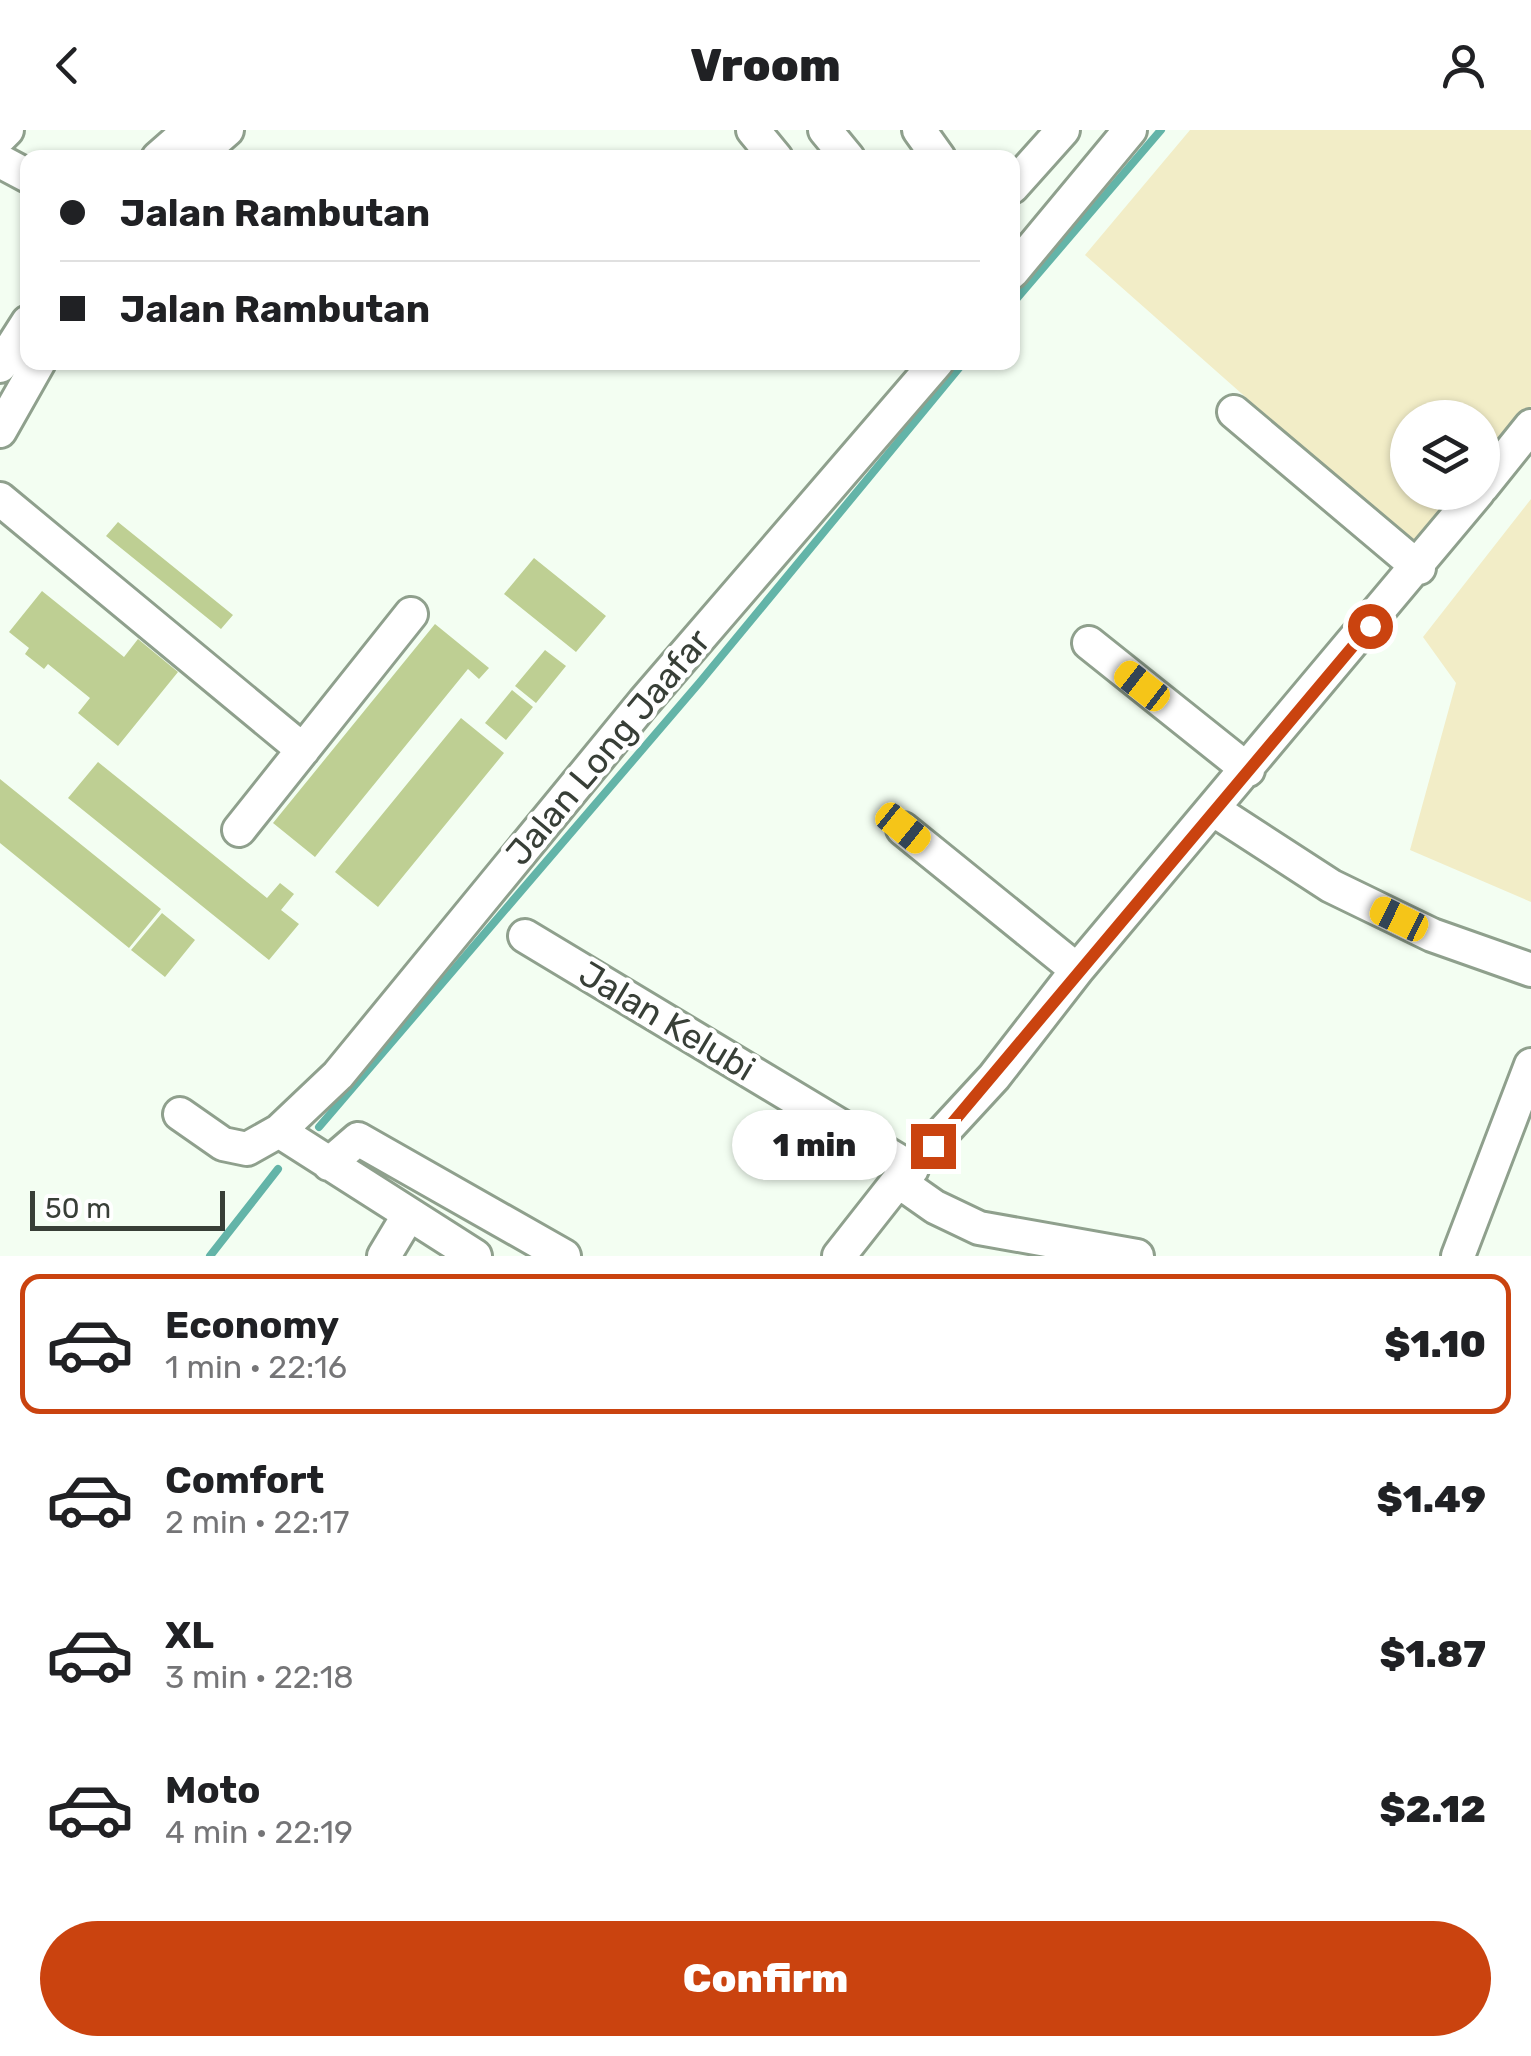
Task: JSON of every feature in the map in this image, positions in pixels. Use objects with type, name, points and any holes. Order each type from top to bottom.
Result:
[{"type":"street","points":[[0,137],[7,130]]},
{"type":"street","points":[[167,150],[190,130]]},
{"type":"street","points":[[204,150],[227,130]]},
{"type":"street","points":[[753,130],[769,150]]},
{"type":"street","points":[[824,130],[841,150]]},
{"type":"street","points":[[1020,178],[1063,130]]},
{"type":"street","points":[[1020,259],[1130,130]]},
{"type":"street","points":[[0,366],[20,335]]},
{"type":"street","points":[[0,432],[35,370]]},
{"type":"street","name":"Jalan Long Jaafar","points":[[278,1131],[338,1075],[644,702],[931,370]]},
{"type":"street","points":[[1234,412],[1419,568]]},
{"type":"street","points":[[1500,465],[1531,426]]},
{"type":"street","points":[[0,498],[303,750]]},
{"type":"street","points":[[838,1256],[994,1077],[1076,970],[1464,510]]},
{"type":"street","points":[[238,830],[410,614]]},
{"type":"street","points":[[1089,643],[1248,770]]},
{"type":"street","points":[[1214,810],[1331,886],[1432,935],[1531,970]]},
{"type":"street","points":[[903,828],[1076,970]]},
{"type":"street","name":"Jalan Kelubi","points":[[525,936],[905,1175],[935,1207],[980,1228],[1137,1256]]},
{"type":"street","points":[[1458,1256],[1531,1065]]},
{"type":"street","points":[[180,1114],[222,1144],[247,1149],[278,1131],[475,1256]]},
{"type":"street","points":[[329,1164],[358,1140],[564,1256]]},
{"type":"street","points":[[384,1256],[408,1216]]},
{"type":"shaded area","points":[[1190,130],[1531,130],[1531,406],[1500,445],[1500,400],[1390,400],[1390,510],[1448,510],[1417,549],[1085,255]]},
{"type":"shaded area","points":[[1531,499],[1531,902],[1410,850],[1456,683],[1423,637]]},
{"type":"building","points":[[118,522],[233,615],[221,629],[106,536]]},
{"type":"building","points":[[534,558],[606,616],[576,652],[504,594]]},
{"type":"building","points":[[42,591],[124,657],[138,639],[178,672],[118,746],[78,713],[90,698],[48,664],[44,669],[25,654],[29,648],[9,632]]},
{"type":"building","points":[[435,624],[489,668],[479,679],[468,669],[315,857],[273,823]]},
{"type":"building","points":[[545,650],[566,666],[536,703],[515,686]]},
{"type":"building","points":[[512,690],[533,707],[506,740],[485,723]]},
{"type":"building","points":[[461,718],[504,753],[378,907],[335,872]]},
{"type":"building","points":[[98,762],[267,898],[280,883],[294,894],[281,910],[299,924],[269,960],[68,798]]},
{"type":"building","points":[[0,779],[161,909],[129,948],[0,843]]},
{"type":"building","points":[[162,913],[195,940],[165,977],[131,950]]},
{"type":"waterway","points":[[1020,295],[1161,130]]},
{"type":"waterway","points":[[319,1127],[700,682],[957,370]]},
{"type":"waterway","points":[[210,1256],[278,1169]]},
{"type":"route","points":[[933,1146],[994,1077],[1076,970],[1370,626]]}]
